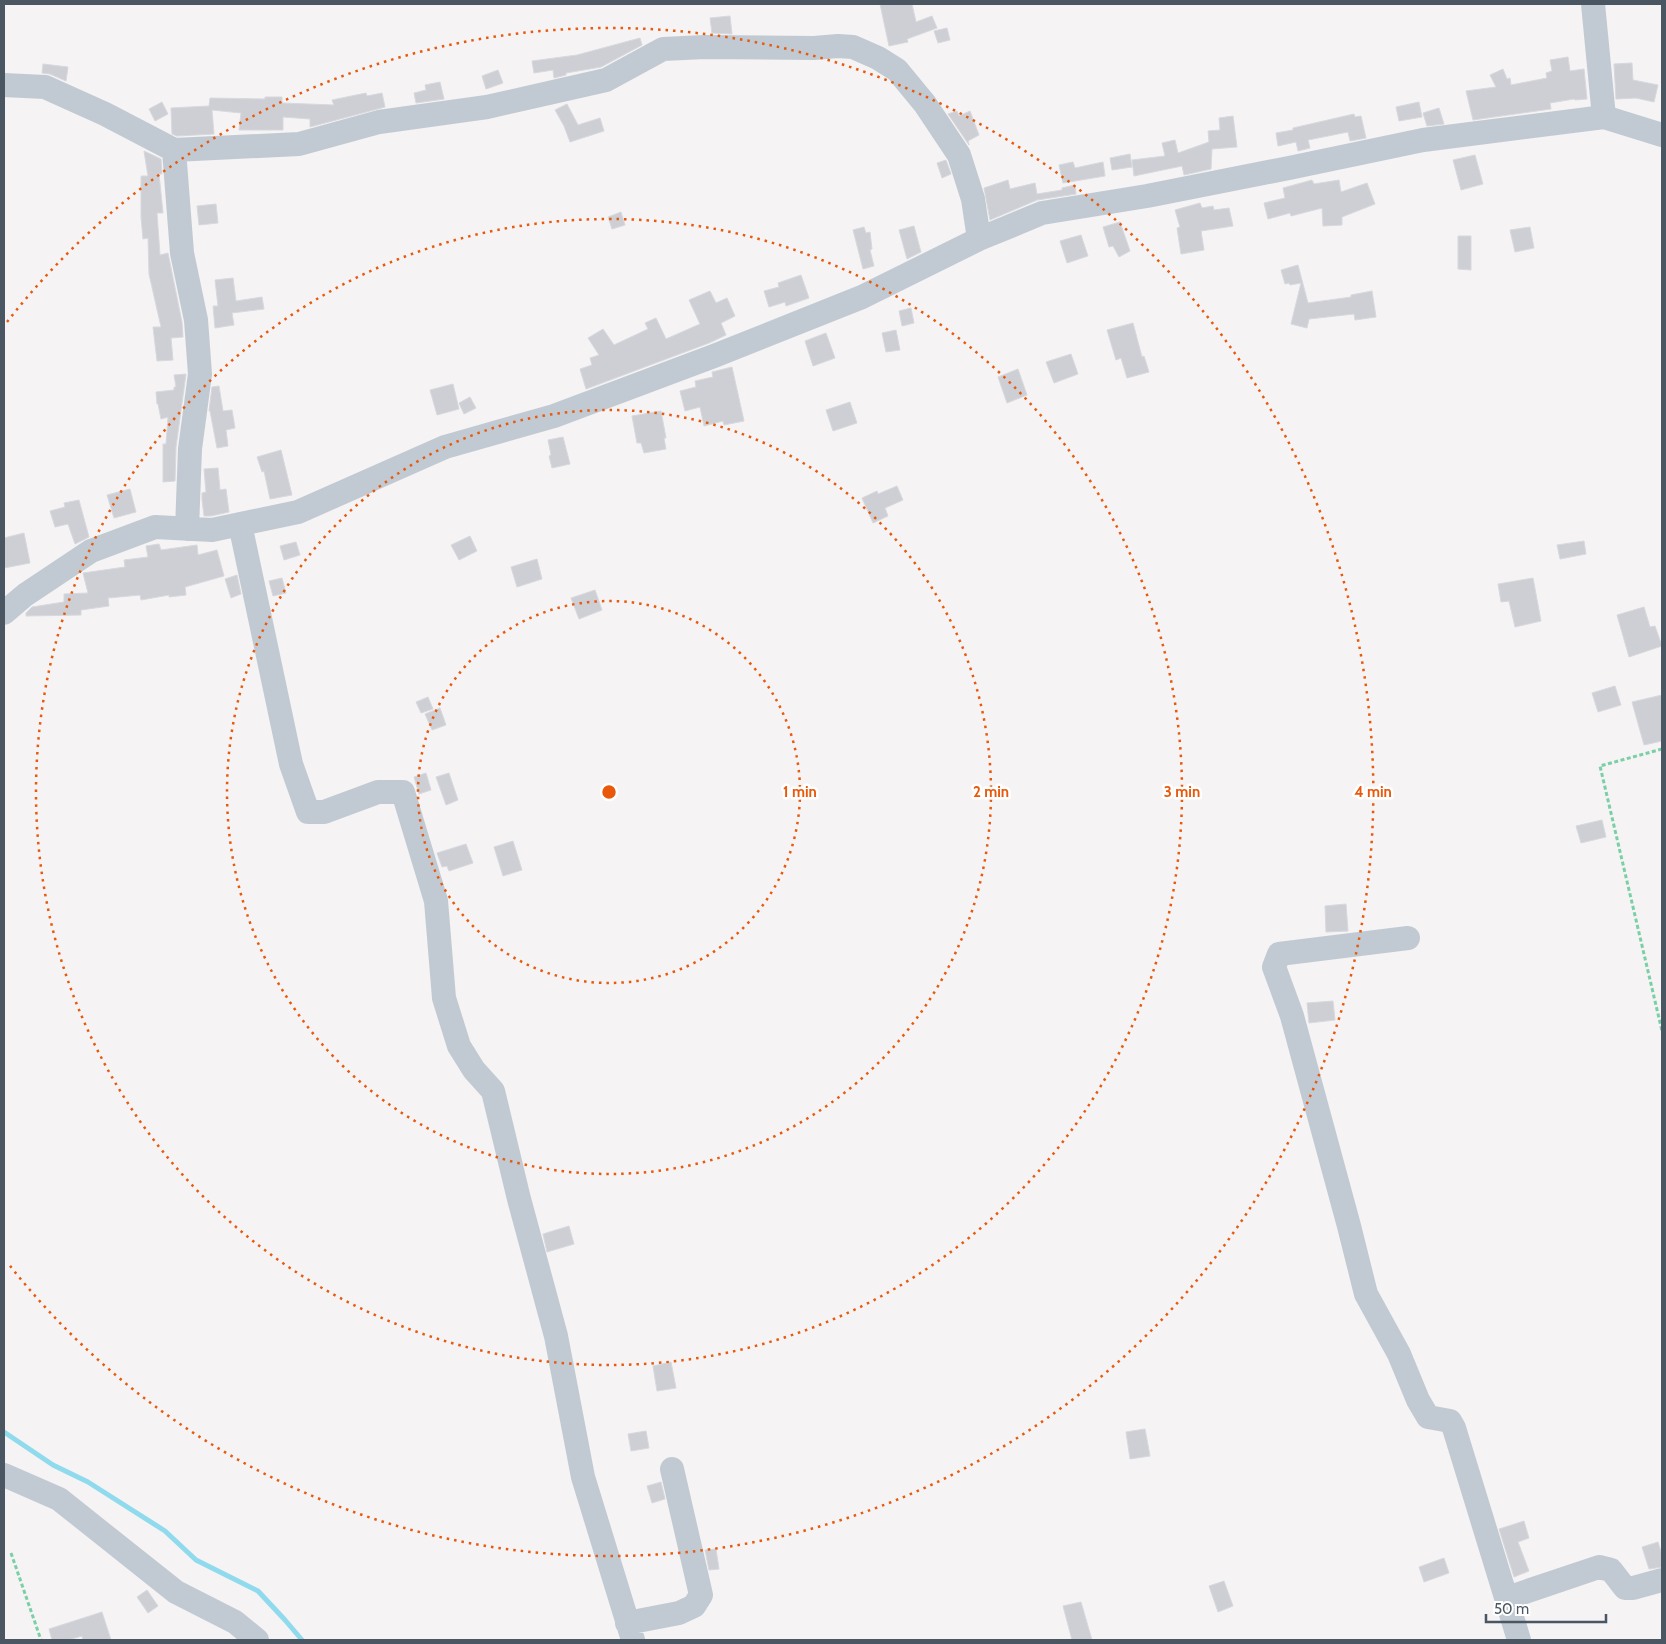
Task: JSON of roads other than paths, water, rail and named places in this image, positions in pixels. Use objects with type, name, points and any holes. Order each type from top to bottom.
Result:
[{"type":"street","points":[[1593,4],[1604,117]]},
{"type":"street","points":[[4,85],[45,87],[105,114],[174,150],[299,144],[379,122],[487,106],[606,80],[663,49],[704,47],[853,47],[878,58],[897,70],[925,104],[960,155],[973,199],[979,239]]},
{"type":"street","points":[[4,613],[25,596],[91,551],[154,527],[212,530],[298,512],[444,447],[554,416],[714,356],[862,297],[979,239],[1042,213],[1166,192],[1423,140],[1604,117],[1662,135]]},
{"type":"street","points":[[174,150],[182,253],[196,320],[200,374],[190,449],[187,529]]},
{"type":"street","points":[[240,524],[291,764],[308,812],[324,812],[378,792],[403,792],[436,901],[444,998],[459,1046],[474,1070],[493,1091],[519,1199],[556,1336],[583,1477],[630,1632],[694,1606],[702,1594],[672,1470]]},
{"type":"street","points":[[1408,938],[1279,954],[1274,967],[1292,1016],[1347,1216],[1366,1294],[1400,1354],[1418,1400],[1428,1418],[1450,1421],[1454,1428],[1519,1640]]},
{"type":"street","points":[[4,1475],[59,1499],[176,1592],[235,1622],[257,1640]]},
{"type":"street","points":[[1507,1598],[1599,1567],[1611,1570],[1625,1588],[1634,1588],[1662,1580]]},
{"type":"waterway","points":[[4,1432],[53,1465],[88,1482],[165,1531],[196,1560],[258,1591],[302,1640]]}]
